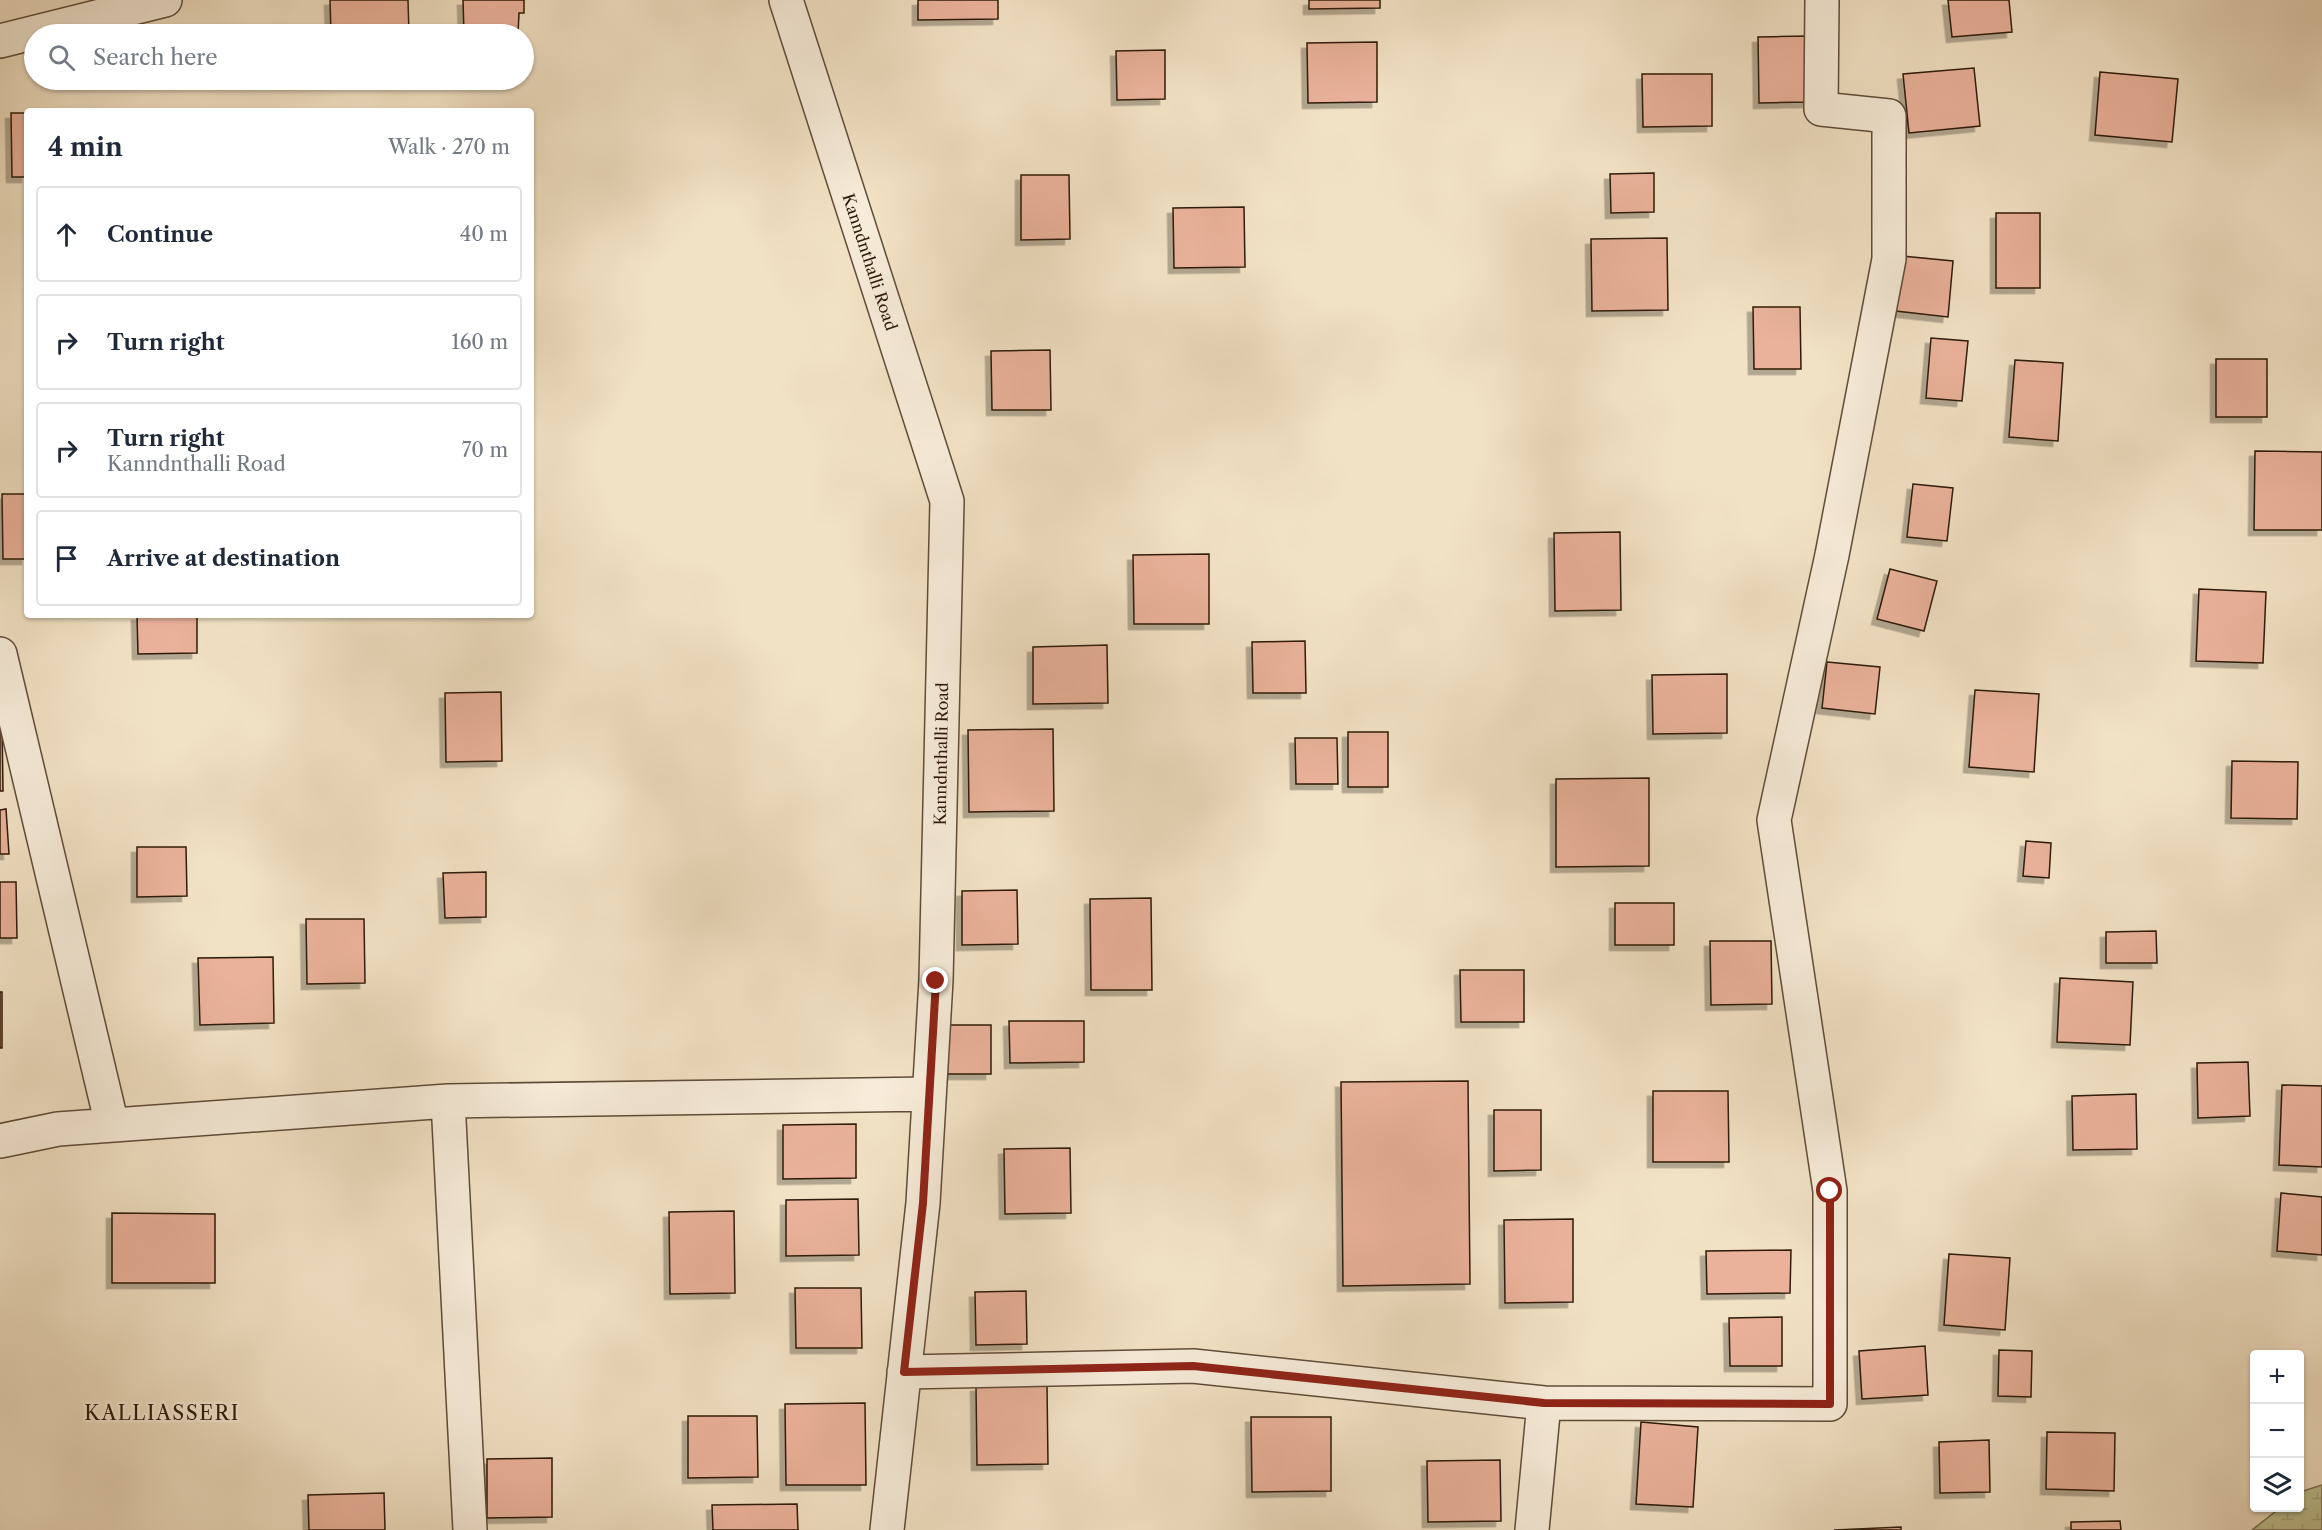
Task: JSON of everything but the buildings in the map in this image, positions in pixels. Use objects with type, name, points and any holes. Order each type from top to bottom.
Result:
[{"type":"street","points":[[68,24],[165,0]]},
{"type":"street","name":"Kanndnthalli Road","points":[[786,0],[947,501],[936,981],[923,1203],[887,1530]]},
{"type":"street","points":[[904,1372],[1193,1366],[1544,1403],[1830,1404],[1830,1191],[1774,820],[1832,555],[1889,259],[1889,116],[1821,109],[1822,0]]},
{"type":"street","points":[[0,41],[24,35]]},
{"type":"street","points":[[0,654],[112,1125]]},
{"type":"street","points":[[0,1141],[58,1129],[448,1101],[929,1094]]},
{"type":"street","points":[[448,1101],[470,1530]]},
{"type":"street","points":[[1532,1530],[1544,1403]]},
{"type":"green space","points":[[2322,1485],[2322,1530],[2252,1530],[2275,1512],[2304,1512],[2304,1491]]},
{"type":"district","name":"KALLIASSERI","points":[[162,1413]]},
{"type":"route","points":[[936,981],[923,1203],[904,1372],[1193,1366],[1544,1403],[1830,1404],[1830,1191]]}]
